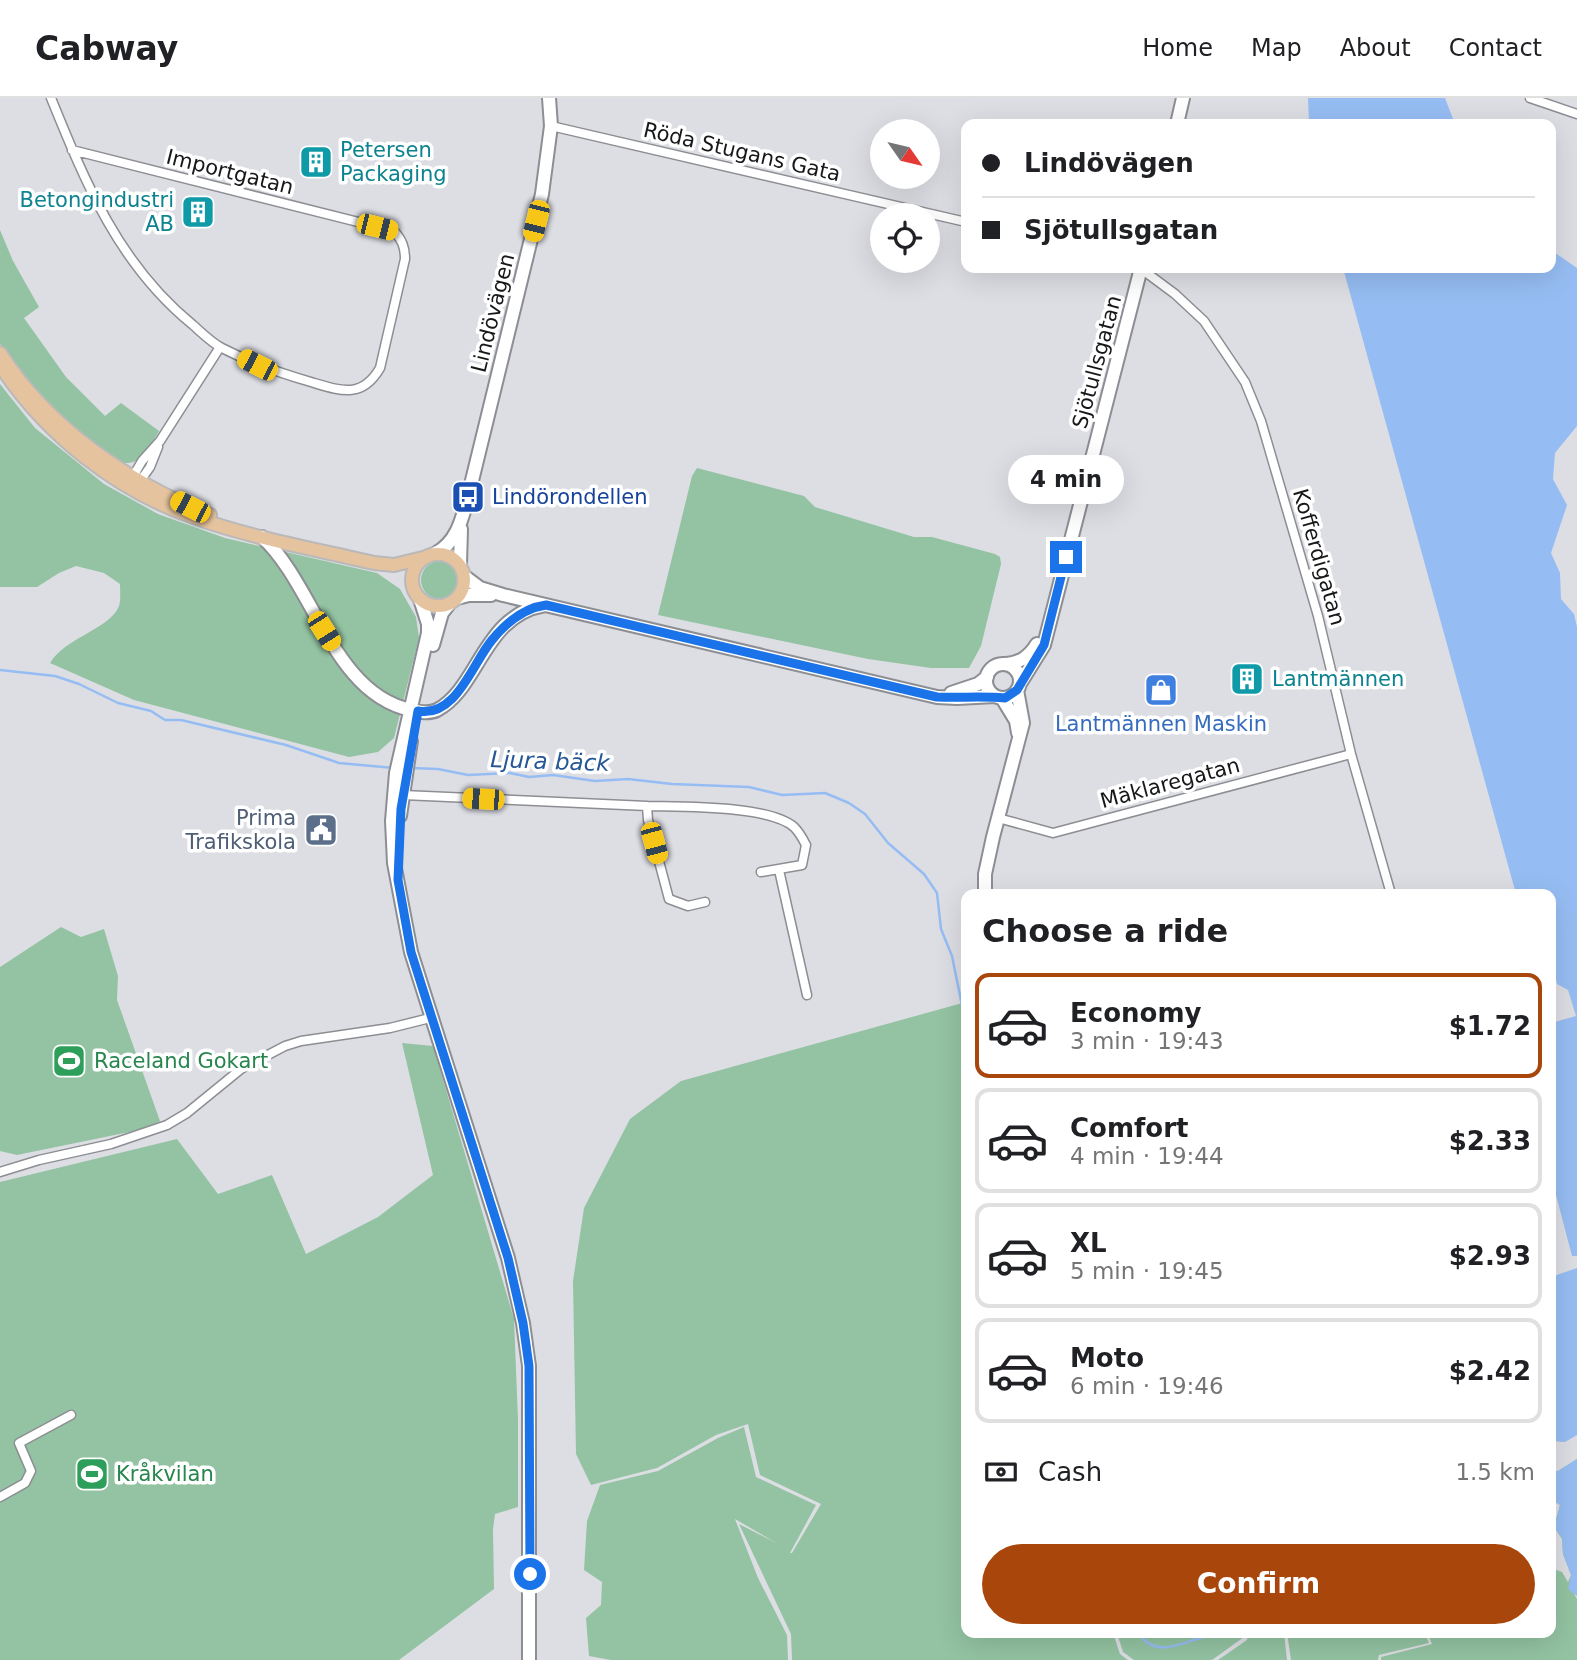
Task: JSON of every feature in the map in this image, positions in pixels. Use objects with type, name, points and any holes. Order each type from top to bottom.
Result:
[{"type":"main road","name":"Lindövägen","points":[[549,98],[551,120]]},
{"type":"main road","name":"Lindövägen","points":[[429,556],[451,541],[462,518],[536,221],[556,98]]},
{"type":"main road","points":[[1178,119],[1183,98]]},
{"type":"main road","name":"Sjötullsgatan","points":[[1019,686],[1044,645],[1139,273]]},
{"type":"main road","points":[[0,354],[22,384],[53,417],[135,482],[190,507],[279,540]]},
{"type":"main road","points":[[0,365],[25,400],[76,450],[190,516],[262,537],[374,564],[397,574],[417,595],[434,606],[477,594],[503,595]]},
{"type":"main road","name":"Lindövägen","points":[[462,518],[462,570]]},
{"type":"main road","points":[[262,537],[276,552],[337,650],[365,685],[376,697],[387,703],[414,711],[432,712],[440,709],[453,698],[498,634],[521,614],[546,605]]},
{"type":"main road","points":[[374,564],[394,565],[445,554],[480,588],[503,595],[937,697],[999,697],[1019,686]]},
{"type":"main road","points":[[429,556],[413,573],[417,595],[428,624],[428,633],[414,711],[393,794],[392,851],[411,952],[508,1258],[523,1323],[530,1376],[529,1660]]},
{"type":"main road","points":[[414,711],[439,623],[463,588],[462,570]]},
{"type":"main road","name":"Sjötullsgatan","points":[[1004,664],[1018,663],[1031,654],[1047,629]]},
{"type":"main road","points":[[937,697],[957,692],[987,677],[993,667],[1004,664],[1014,668],[1023,723],[985,874],[985,889]]},
{"type":"main road","points":[[987,677],[988,688],[999,697],[1016,721],[1018,737]]},
{"type":"main road","points":[[398,880],[403,795],[401,769]]},
{"type":"street","name":"Importgatan","points":[[51,98],[72,150],[94,199],[122,248],[149,284],[175,311],[220,347],[257,365],[335,389],[353,391],[374,379],[380,368],[405,259],[405,248],[394,231],[72,150]]},
{"type":"street","points":[[1530,98],[1577,113]]},
{"type":"street","name":"Röda Stugans Gata","points":[[551,120],[961,221]]},
{"type":"street","name":"Kofferdigatan","points":[[1147,273],[1204,321],[1245,382],[1270,449],[1300,551],[1351,754],[1390,889]]},
{"type":"street","points":[[135,482],[220,347]]},
{"type":"street","name":"Mäklaregatan","points":[[998,818],[1053,833],[1351,754]]},
{"type":"street","points":[[403,795],[749,811],[780,818],[794,827],[806,845],[802,865],[761,872]]},
{"type":"street","points":[[647,806],[648,820],[669,898],[688,906],[705,902]]},
{"type":"street","points":[[779,870],[807,995]]},
{"type":"street","points":[[0,1172],[111,1144],[167,1125],[187,1113],[242,1069],[285,1046],[301,1041],[390,1028],[430,1018]]},
{"type":"street","points":[[0,1497],[25,1483],[31,1471],[19,1443],[71,1415]]},
{"type":"green space","points":[[0,230],[13,261],[39,307],[24,318],[66,377],[105,416],[121,403],[159,431],[144,454],[134,462],[120,462],[69,424],[40,396],[0,344]]},
{"type":"green space","points":[[0,384],[35,428],[104,484],[158,514],[225,538],[377,573],[400,589],[416,617],[419,638],[394,738],[378,752],[349,757],[134,700],[50,663],[66,646],[114,614],[120,604],[120,584],[104,573],[76,566],[37,587],[0,587]]},
{"type":"green space","points":[[697,468],[804,496],[815,507],[914,537],[932,537],[1000,557],[1001,564],[981,646],[969,668],[931,668],[868,659],[658,615],[692,476]]},
{"type":"green space","points":[[440,561],[453,567],[459,580],[453,593],[440,599],[427,593],[421,580],[427,567]]},
{"type":"green space","name":"Raceland Gokart","points":[[61,927],[81,937],[104,929],[118,976],[117,1000],[160,1121],[149,1128],[17,1155],[0,1151],[0,967]]},
{"type":"green space","points":[[961,1003],[961,1638],[1115,1638],[1120,1654],[1128,1660],[792,1660],[791,1634],[739,1524],[778,1544],[735,1519],[758,1578],[787,1635],[788,1660],[611,1660],[589,1656],[586,1618],[601,1605],[602,1582],[584,1570],[587,1521],[600,1485],[658,1471],[744,1427],[756,1477],[816,1505],[790,1553],[821,1504],[760,1475],[748,1424],[716,1435],[657,1468],[591,1485],[576,1454],[573,1281],[584,1208],[630,1119],[681,1081]]},
{"type":"green space","points":[[402,1043],[433,1046],[514,1319],[518,1507],[495,1514],[494,1589],[399,1660],[0,1660],[0,1182],[177,1139],[218,1194],[272,1175],[306,1254],[378,1217],[433,1175]]},
{"type":"green space","points":[[1577,1459],[1577,1596],[1574,1594],[1577,1599],[1577,1660],[1381,1660],[1381,1657],[1432,1644],[1429,1638],[1556,1638],[1556,1570],[1562,1572],[1568,1582],[1571,1575],[1563,1554],[1562,1539],[1556,1530],[1560,1505],[1556,1502],[1558,1471]]},
{"type":"green space","points":[[1119,1638],[1243,1638],[1212,1660],[1134,1660],[1123,1652]]},
{"type":"green space","points":[[1285,1638],[1287,1660],[1218,1660],[1247,1640]]},
{"type":"green space","points":[[1288,1638],[1427,1638],[1429,1643],[1379,1655],[1378,1660],[1291,1660]]},
{"type":"water","points":[[1308,98],[1445,98],[1453,119],[1309,119]]},
{"type":"water","points":[[1556,253],[1577,268],[1577,426],[1555,453],[1553,479],[1567,505],[1551,553],[1560,573],[1561,599],[1574,614],[1577,627],[1577,1256],[1572,1256],[1556,1195],[1556,1022],[1576,1016],[1568,990],[1557,984],[1556,980],[1556,889],[1515,889],[1344,273],[1556,273]]},
{"type":"water","points":[[1577,1268],[1577,1435],[1565,1442],[1556,1441],[1556,1275]]},
{"type":"water","points":[[1577,1459],[1577,1596],[1568,1589],[1571,1575],[1563,1554],[1562,1538],[1556,1530],[1560,1505],[1556,1503],[1558,1471]]},
{"type":"waterway","name":"Ljura bäck","points":[[0,670],[55,676],[79,684],[118,703],[151,711],[165,720],[181,720],[286,745],[339,763],[394,768]]},
{"type":"waterway","name":"Ljura bäck","points":[[411,768],[438,769],[468,775],[510,773],[529,777],[553,775],[595,781],[628,779],[749,787],[782,795],[825,793],[849,803],[865,814],[888,843],[924,874],[937,893],[941,929],[952,956],[961,1000]]},
{"type":"waterway","name":"Ljura bäck","points":[[1142,1638],[1153,1646],[1161,1647],[1200,1638]]},
{"type":"place","name":"Petersen Packaging","points":[[316,162]]},
{"type":"place","name":"Betongindustri AB","points":[[198,212]]},
{"type":"place","name":"Lindörondellen","points":[[468,497]]},
{"type":"place","name":"Lantmännen","points":[[1247,679]]},
{"type":"place","name":"Lantmännen Maskin","points":[[1161,690]]},
{"type":"place","name":"Prima Trafikskola","points":[[321,830]]},
{"type":"place","name":"Raceland Gokart","points":[[69,1061]]},
{"type":"place","name":"Kråkvilan","points":[[92,1474]]},
{"type":"route","points":[[530,1574],[529,1366],[523,1323],[508,1258],[411,952],[398,880],[405,773],[418,711],[426,713],[440,709],[453,698],[492,640],[504,628],[521,614],[546,605],[937,697],[995,695],[1005,698],[1017,690],[1044,645],[1066,557]]}]
